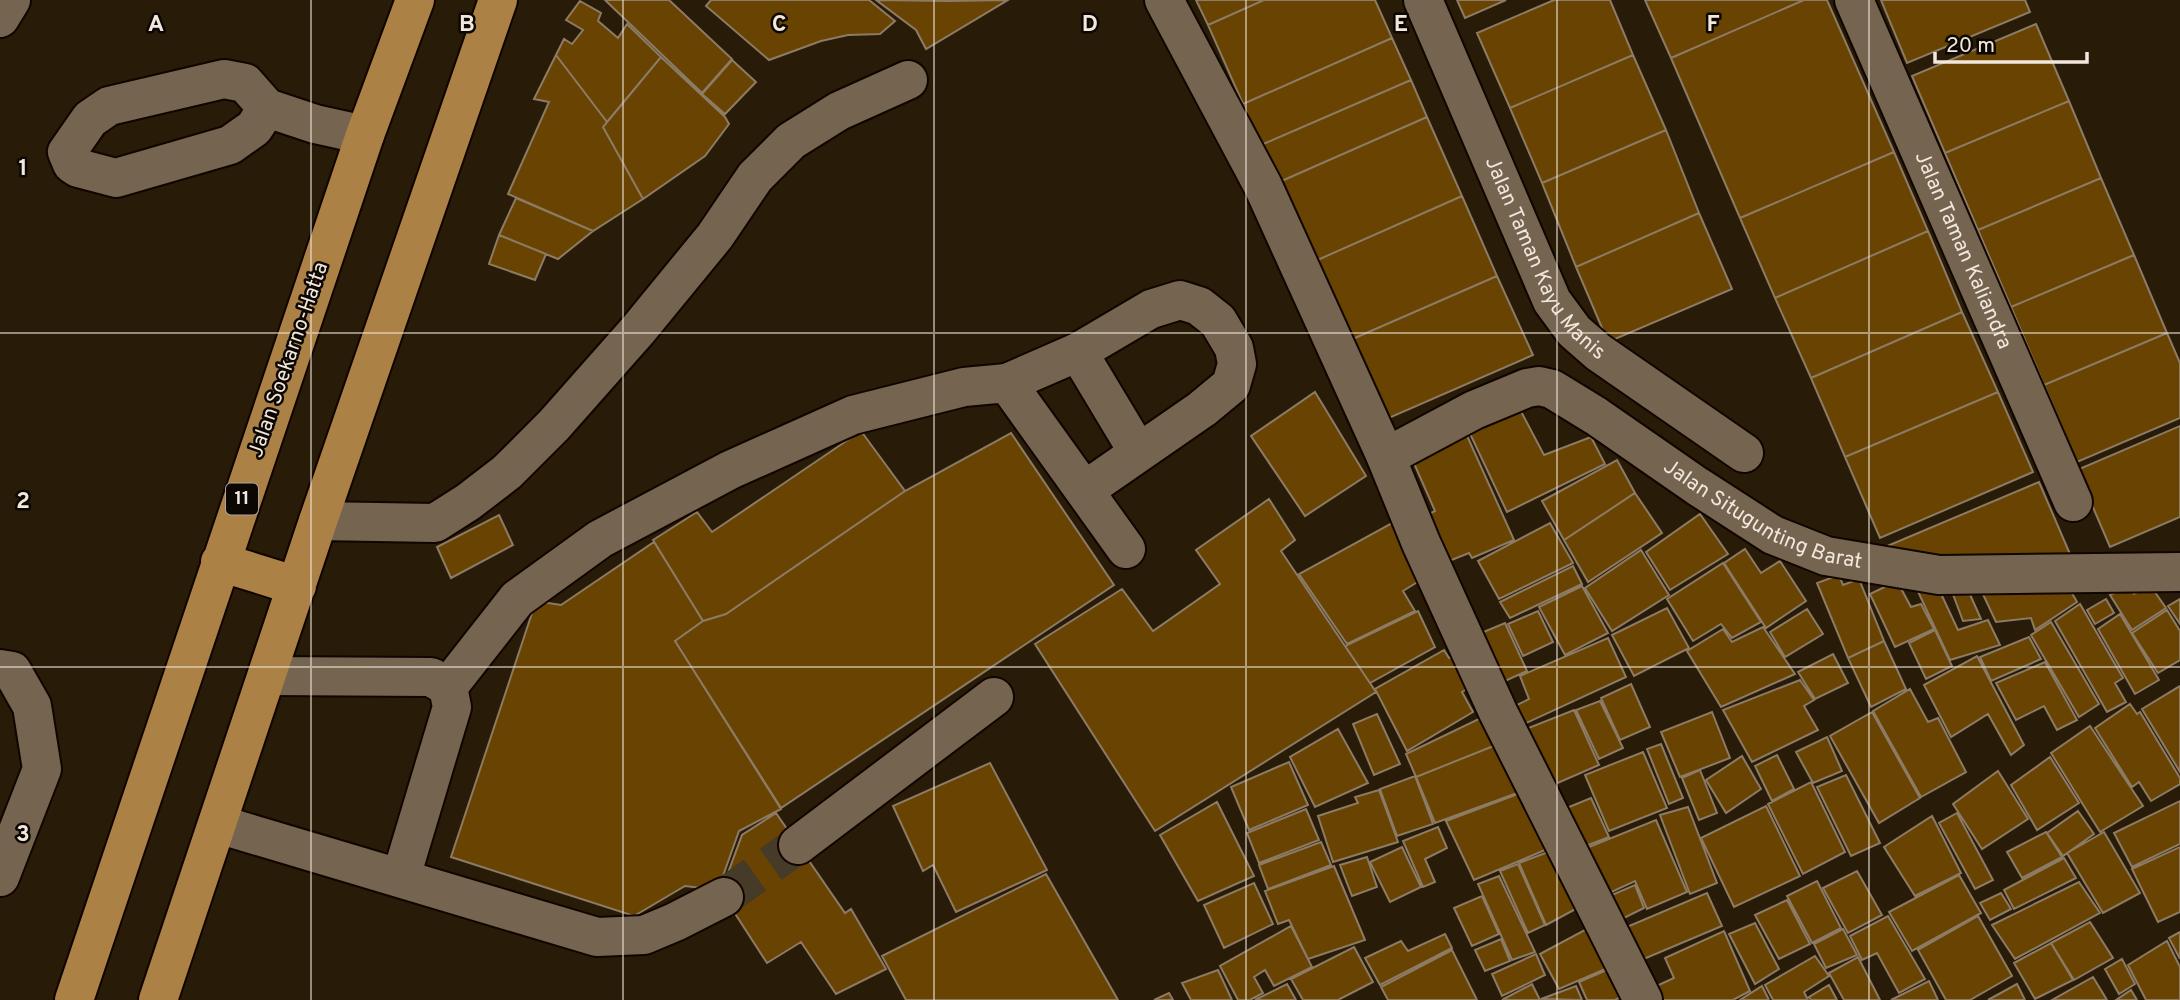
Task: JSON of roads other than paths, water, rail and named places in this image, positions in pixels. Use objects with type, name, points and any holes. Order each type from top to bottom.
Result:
[{"type":"highway","name":"Jalan Soekarno-Hatta","points":[[74,1000],[365,135],[415,0]]},
{"type":"highway","points":[[158,1000],[318,521],[498,0]]},
{"type":"highway","points":[[220,562],[296,586]]},
{"type":"street","points":[[0,18],[11,0]]},
{"type":"street","points":[[1164,0],[1263,186],[1499,712],[1643,1000]]},
{"type":"street","name":"Jalan Taman Kayu Manis","points":[[1423,0],[1552,301],[1574,331],[1616,367],[1744,453]]},
{"type":"street","name":"Jalan Taman Kaliandra","points":[[1854,0],[2073,502]]},
{"type":"street","points":[[318,521],[435,523],[468,502],[507,472],[554,425],[630,340],[715,236],[755,177],[791,141],[839,111],[908,80]]},
{"type":"street","points":[[267,108],[315,124],[365,135]]},
{"type":"street","points":[[401,877],[452,707],[448,687],[517,599],[600,539],[730,470],[853,415],[964,387],[1007,383],[1078,352],[1151,309],[1180,300],[1199,306],[1218,321],[1234,348],[1237,364],[1231,385],[1202,409],[1085,490]]},
{"type":"street","points":[[1078,352],[1138,452]]},
{"type":"street","points":[[1007,383],[1126,549]]},
{"type":"street","name":"Jalan Situgunting Barat","points":[[1386,457],[1474,410],[1527,388],[1539,386],[1552,389],[1586,409],[1773,535],[1826,556],[1939,575],[2180,572]]},
{"type":"street","points":[[0,669],[12,671],[32,706],[42,769],[0,877]]},
{"type":"street","points":[[267,676],[430,677],[448,687]]},
{"type":"street","points":[[798,845],[994,697]]},
{"type":"street","points":[[218,824],[597,937],[644,935],[724,897]]},
{"type":"tunnel","points":[[724,897],[798,845]]}]
